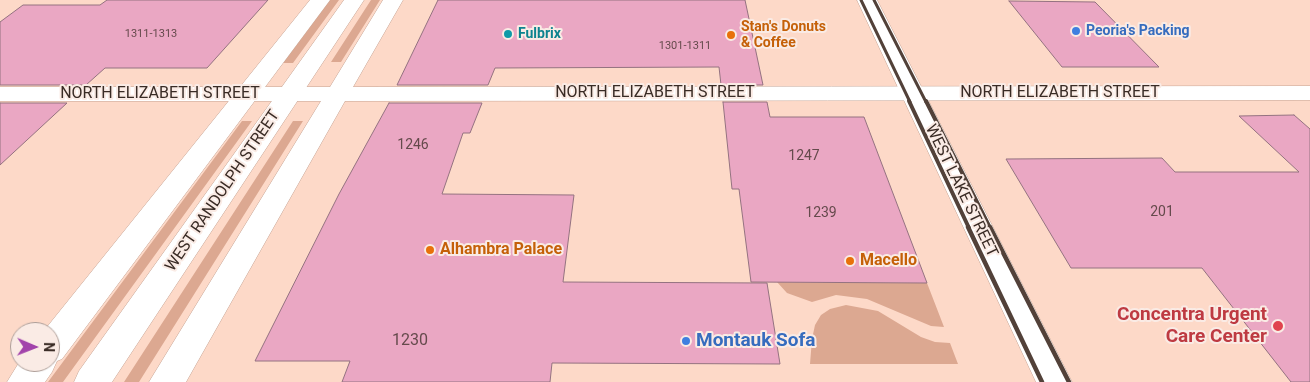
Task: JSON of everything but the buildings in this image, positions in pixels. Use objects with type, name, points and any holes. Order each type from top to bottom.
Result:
[{"type":"street","points":[[60,336],[320,0]]},
{"type":"street","name":"WEST RANDOLPH STREET","points":[[92,382],[354,0]]},
{"type":"street","points":[[167,382],[393,0]]},
{"type":"street","name":"WEST LAKE STREET","points":[[867,0],[1054,382]]},
{"type":"street","name":"NORTH ELIZABETH STREET","points":[[0,94],[1310,92]]},
{"type":"shaded area","points":[[330,0],[339,0],[293,63],[283,63]]},
{"type":"shaded area","points":[[371,0],[380,0],[341,62],[331,62]]},
{"type":"shaded area","points":[[242,121],[252,121],[63,382],[48,382],[55,372],[60,372],[60,366]]},
{"type":"shaded area","points":[[293,121],[303,121],[139,382],[124,382]]},
{"type":"shaded area","points":[[777,282],[927,283],[944,327],[931,326],[867,299],[836,295],[812,302],[787,293]]},
{"type":"shaded area","points":[[846,305],[878,311],[921,337],[935,342],[950,343],[958,364],[810,364],[815,325],[821,315],[830,309]]},
{"type":"railway","points":[[861,0],[910,102]]},
{"type":"railway","points":[[874,0],[926,102]]},
{"type":"railway","points":[[909,101],[969,228]]},
{"type":"railway","points":[[926,101],[990,228]]},
{"type":"railway","points":[[968,227],[1042,382]]},
{"type":"railway","points":[[990,227],[1069,382]]},
{"type":"place","name":"Peoria's Packing","points":[[1076,31]]},
{"type":"place","name":"Fulbrix","points":[[508,34]]},
{"type":"place","name":"Stan's Donuts & Coffee","points":[[731,35]]},
{"type":"place","name":"Alhambra Palace","points":[[430,250]]},
{"type":"place","name":"Macello","points":[[850,261]]},
{"type":"place","name":"Concentra Urgent Care Center","points":[[1278,326]]},
{"type":"place","name":"Montauk Sofa","points":[[686,341]]}]
